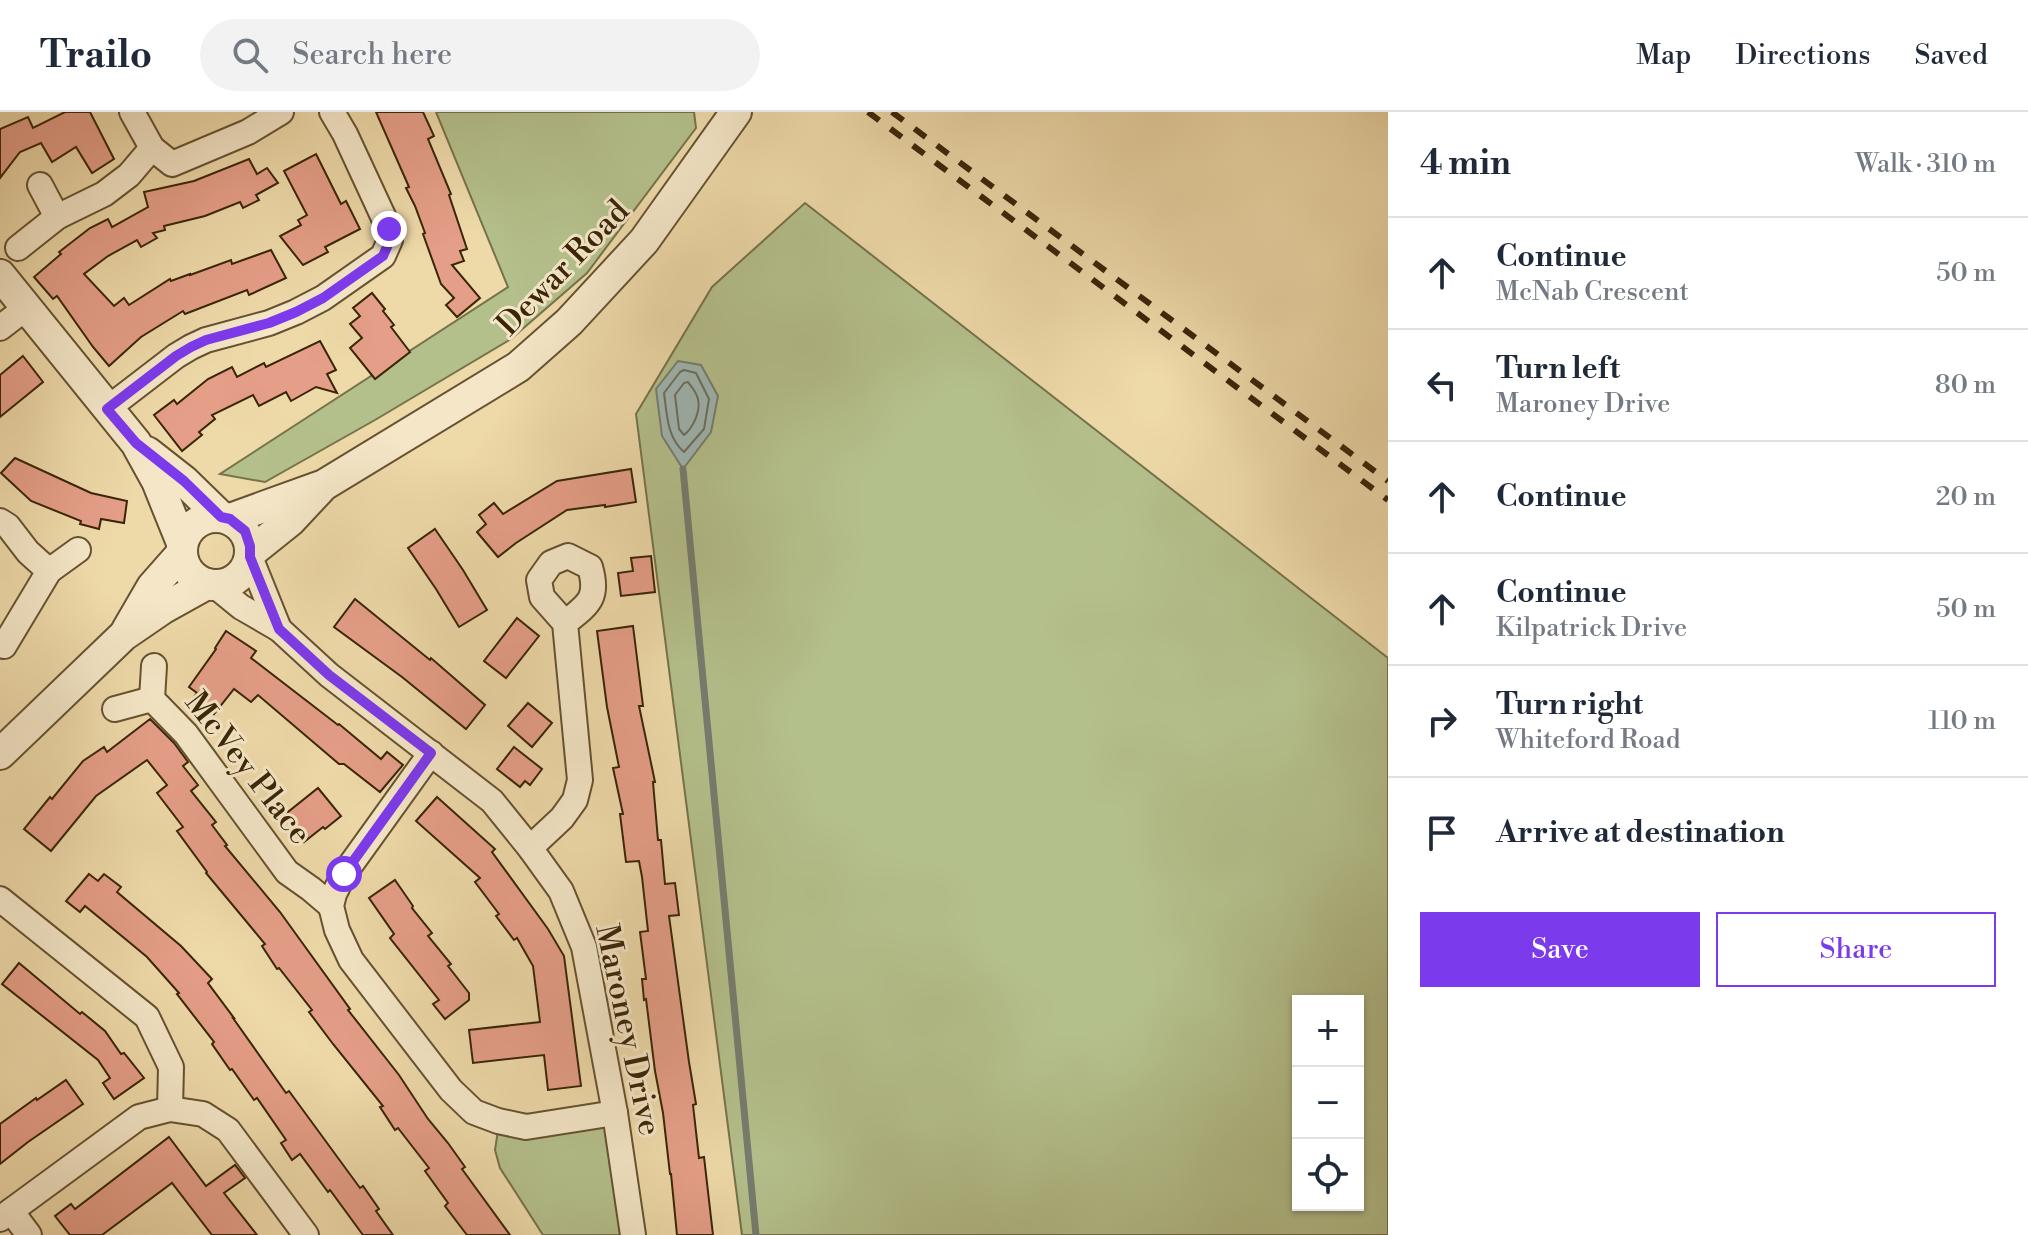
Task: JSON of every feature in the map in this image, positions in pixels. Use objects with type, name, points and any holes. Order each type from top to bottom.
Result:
[{"type":"street","points":[[132,112],[152,148],[172,164],[248,132],[281,112]]},
{"type":"street","points":[[107,409],[191,347],[296,312],[323,298],[383,256],[390,240],[389,229],[332,112]]},
{"type":"street","name":"Dewar Road","points":[[226,518],[324,485],[518,367],[558,331],[644,241],[732,118]]},
{"type":"street","points":[[18,248],[57,217],[104,194],[129,175],[152,148]]},
{"type":"street","points":[[40,185],[57,217]]},
{"type":"street","points":[[0,275],[136,443],[245,531],[250,546],[246,568],[239,577],[229,582],[210,584],[162,609],[124,635],[0,754]]},
{"type":"street","points":[[0,328],[26,308]]},
{"type":"street","points":[[136,443],[157,481],[188,571],[210,584]]},
{"type":"street","name":"Dewar Road","points":[[250,555],[290,521],[324,485]]},
{"type":"street","points":[[124,635],[152,587],[182,548],[192,526],[211,517],[226,518]]},
{"type":"street","points":[[0,521],[49,571]]},
{"type":"street","points":[[4,646],[49,571],[78,550]]},
{"type":"street","name":"Maroney Drive","points":[[250,555],[279,629]]},
{"type":"street","name":"Maroney Drive","points":[[210,584],[279,629],[329,675],[492,801],[561,891],[584,947],[615,1113],[633,1235]]},
{"type":"street","points":[[530,848],[562,818],[575,800],[580,780],[565,623]]},
{"type":"street","name":"McVey Place","points":[[154,666],[152,699],[186,734],[287,872],[331,906]]},
{"type":"street","name":"McVey Place","points":[[115,709],[152,699]]},
{"type":"street","points":[[431,753],[344,874],[334,894],[331,906],[337,930],[351,960],[451,1090],[474,1112],[526,1127],[615,1113]]},
{"type":"street","points":[[0,899],[147,1017],[171,1067],[170,1109]]},
{"type":"street","points":[[29,1235],[5,1215],[139,1117],[170,1109],[203,1114],[228,1130],[306,1235]]},
{"type":"green space","points":[[436,112],[694,112],[696,128],[587,273],[511,339],[265,482],[220,474],[508,287]]},
{"type":"green space","points":[[805,203],[1388,658],[1388,1235],[742,1235],[636,414],[712,287]]},
{"type":"green space","points":[[613,1116],[630,1235],[543,1235],[500,1168],[495,1150],[499,1124]]},
{"type":"water","points":[[678,361],[701,365],[718,396],[711,432],[683,469],[662,436],[656,389]]},
{"type":"building","points":[[65,112],[90,112],[114,159],[92,173],[76,147],[52,162],[41,143],[20,152],[0,178],[0,129],[28,117],[33,128]]},
{"type":"building","points":[[376,112],[423,112],[434,136],[428,139],[451,194],[467,249],[460,251],[464,261],[452,265],[480,298],[457,317],[446,305],[454,298],[441,284],[425,233],[406,188],[409,187]]},
{"type":"building","points":[[316,154],[341,204],[346,201],[360,229],[325,247],[328,252],[303,265],[280,236],[301,225],[298,220],[307,215],[284,171]]},
{"type":"building","points":[[249,159],[257,174],[267,168],[278,183],[256,195],[259,200],[243,208],[240,202],[205,216],[164,226],[165,230],[153,233],[157,238],[141,247],[137,240],[84,274],[114,306],[124,298],[129,305],[170,279],[231,260],[232,264],[271,250],[286,278],[249,295],[247,290],[185,314],[183,311],[141,337],[109,366],[57,296],[53,299],[34,277],[90,228],[108,219],[112,227],[148,207],[144,192],[194,181]]},
{"type":"building","points":[[372,293],[394,325],[391,327],[410,352],[375,379],[350,348],[362,338],[350,324],[360,316],[353,308]]},
{"type":"building","points":[[320,341],[336,370],[327,374],[337,393],[316,387],[291,401],[286,392],[259,406],[253,395],[212,415],[215,419],[199,432],[202,435],[182,451],[154,415],[174,400],[177,404],[208,379],[232,367],[237,377]]},
{"type":"building","points":[[23,356],[43,382],[0,417],[0,375]]},
{"type":"building","points":[[15,458],[91,493],[127,501],[124,523],[101,519],[99,529],[80,524],[81,521],[31,501],[1,473]]},
{"type":"building","points":[[631,469],[636,502],[567,510],[498,557],[477,532],[486,524],[479,515],[494,503],[503,514],[557,481]]},
{"type":"building","points":[[435,529],[487,610],[459,627],[408,548]]},
{"type":"building","points":[[651,556],[655,592],[621,596],[618,573],[633,571],[631,558]]},
{"type":"building","points":[[355,599],[485,705],[466,729],[334,627]]},
{"type":"building","points":[[517,618],[539,636],[506,678],[484,661]]},
{"type":"building","points":[[633,626],[643,706],[639,706],[655,782],[658,840],[661,840],[665,884],[675,883],[679,915],[669,916],[696,1104],[693,1105],[699,1158],[704,1157],[713,1235],[677,1235],[663,1113],[644,1000],[642,979],[646,979],[640,932],[648,931],[642,877],[639,861],[626,862],[620,814],[623,814],[613,768],[619,767],[597,631]]},
{"type":"building","points":[[226,631],[256,651],[251,658],[381,759],[387,752],[403,765],[380,792],[344,764],[339,764],[258,695],[251,702],[234,689],[214,714],[193,698],[197,693],[189,687]]},
{"type":"building","points":[[528,703],[552,723],[532,747],[508,726]]},
{"type":"building","points":[[150,719],[188,762],[183,766],[198,785],[191,791],[216,822],[212,825],[225,846],[280,912],[348,1010],[448,1143],[465,1167],[462,1169],[510,1235],[467,1235],[445,1206],[448,1203],[425,1171],[429,1168],[398,1128],[395,1130],[380,1107],[383,1106],[309,1012],[312,1010],[277,969],[262,946],[265,944],[206,873],[177,831],[183,827],[157,793],[167,785],[147,760],[96,796],[51,851],[24,829],[83,761],[104,747],[107,752]]},
{"type":"building","points":[[514,747],[542,769],[530,785],[525,781],[520,787],[497,769]]},
{"type":"building","points":[[318,788],[341,816],[304,842],[283,816]]},
{"type":"building","points":[[437,797],[495,849],[492,852],[564,956],[581,1086],[548,1090],[544,1055],[473,1063],[469,1030],[540,1022],[533,966],[517,938],[514,940],[496,916],[499,914],[475,882],[480,878],[416,821]]},
{"type":"building","points":[[89,874],[98,881],[104,874],[121,887],[117,892],[181,946],[212,979],[208,983],[286,1093],[289,1091],[360,1188],[363,1186],[393,1235],[363,1235],[300,1154],[292,1160],[281,1143],[286,1140],[257,1098],[254,1100],[230,1070],[179,993],[147,957],[85,906],[80,912],[66,901]]},
{"type":"building","points":[[395,880],[432,933],[428,936],[469,993],[469,1000],[445,1019],[433,1004],[439,1000],[390,938],[394,934],[369,898]]},
{"type":"building","points":[[19,963],[105,1031],[144,1078],[114,1099],[103,1083],[110,1078],[98,1060],[2,984]]},
{"type":"building","points":[[66,1080],[83,1104],[0,1164],[0,1124]]},
{"type":"building","points":[[169,1137],[206,1186],[235,1165],[245,1178],[224,1193],[257,1235],[212,1235],[172,1183],[102,1235],[70,1235],[55,1216],[71,1204],[75,1209]]},
{"type":"waterway","points":[[683,469],[756,1235]]},
{"type":"railway","points":[[868,112],[1388,500]]},
{"type":"railway","points":[[892,112],[1388,481]]},
{"type":"route","points":[[344,874],[431,753],[329,675],[279,629],[250,557],[245,531],[230,519],[221,517],[184,481],[136,443],[107,409],[191,347],[269,323],[323,298],[383,256],[390,240],[389,229]]}]
